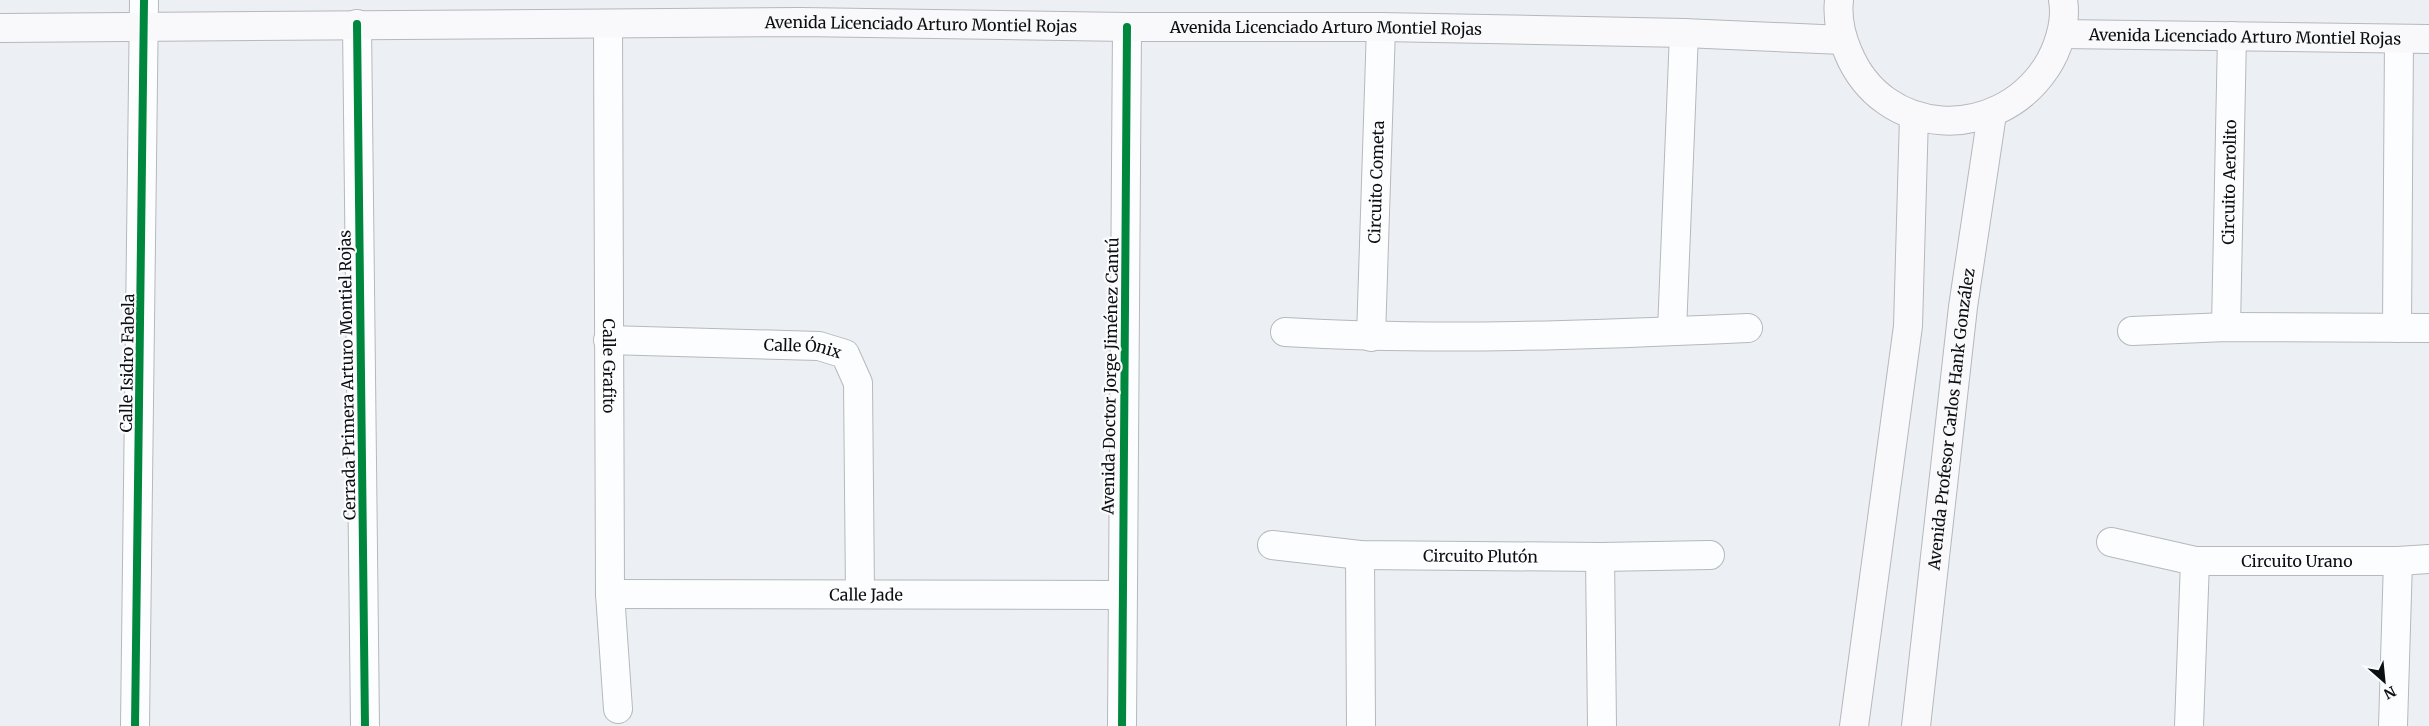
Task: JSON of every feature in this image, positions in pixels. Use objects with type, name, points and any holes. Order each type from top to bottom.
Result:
[{"type":"main road","points":[[1839,0],[1843,40],[1853,65],[1869,86],[1890,104],[1914,116],[1940,121],[1957,121],[1992,114],[2016,101],[2037,82],[2052,59],[2061,34],[2063,0]]},
{"type":"main road","name":"Avenida Licenciado Arturo Montiel Rojas","points":[[0,28],[801,22],[1381,27],[1684,33],[1843,40]]},
{"type":"main road","name":"Avenida Licenciado Arturo Montiel Rojas","points":[[2061,34],[2429,39]]},
{"type":"main road","name":"Avenida Profesor Carlos Hank González","points":[[1916,726],[1963,307],[1992,114]]},
{"type":"main road","points":[[1854,726],[1908,326],[1914,116]]},
{"type":"street","name":"Calle Isidro Fabela","points":[[135,726],[146,27],[144,0]]},
{"type":"street","name":"Cerrada Primera Arturo Montiel Rojas","points":[[357,24],[365,726]]},
{"type":"street","name":"Calle Grafito","points":[[608,24],[610,594],[618,709]]},
{"type":"street","name":"Avenida Doctor Jorge Jiménez Cantú","points":[[1122,726],[1127,26]]},
{"type":"street","name":"Circuito Cometa","points":[[1371,337],[1381,27]]},
{"type":"street","points":[[1672,332],[1684,33]]},
{"type":"street","name":"Circuito Aerolito","points":[[2226,327],[2232,36]]},
{"type":"street","points":[[2397,328],[2400,39]]},
{"type":"street","points":[[2132,331],[2226,327],[2429,328]]},
{"type":"street","points":[[1284,332],[1371,337],[1672,332],[1748,328]]},
{"type":"street","name":"Calle Ónix","points":[[608,340],[819,346],[845,354],[858,383],[860,593]]},
{"type":"street","name":"Circuito Urano","points":[[2111,542],[2195,560],[2398,561],[2429,559]]},
{"type":"street","name":"Circuito Plutón","points":[[1272,545],[1360,555],[1600,557],[1710,555]]},
{"type":"street","points":[[1360,555],[1361,726]]},
{"type":"street","points":[[1600,557],[1602,726]]},
{"type":"street","points":[[2189,726],[2195,560]]},
{"type":"street","points":[[2394,726],[2398,561]]},
{"type":"street","name":"Calle Jade","points":[[610,594],[1122,595]]},
{"type":"cycle path","points":[[135,726],[144,0]]},
{"type":"cycle path","points":[[357,24],[365,726]]},
{"type":"cycle path","points":[[1122,726],[1127,27]]}]
